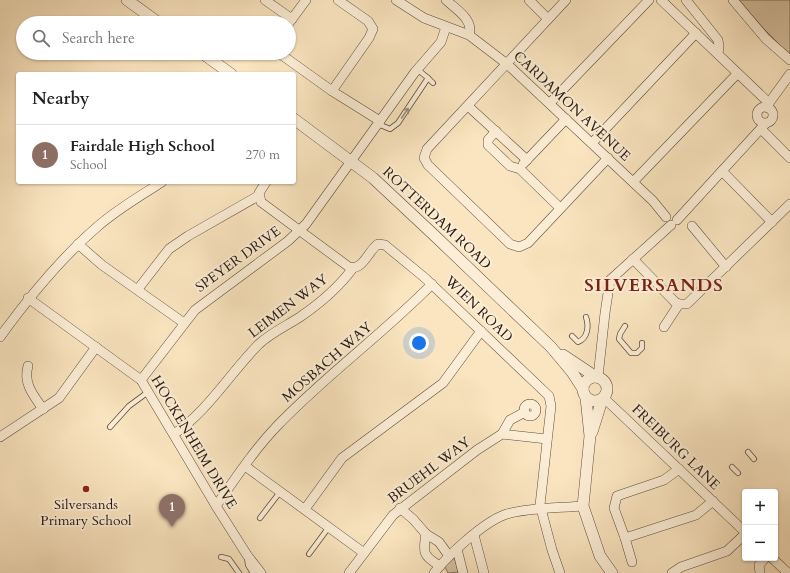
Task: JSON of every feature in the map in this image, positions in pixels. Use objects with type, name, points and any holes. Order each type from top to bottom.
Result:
[{"type":"street","points":[[127,0],[149,16]]},
{"type":"street","points":[[265,0],[284,16]]},
{"type":"street","points":[[294,16],[306,0]]},
{"type":"street","points":[[332,91],[369,38],[373,29],[368,21],[338,0]]},
{"type":"street","name":"CARDAMON AVENUE","points":[[396,0],[424,18],[469,36],[507,64],[671,219]]},
{"type":"street","points":[[446,0],[469,23],[471,28],[469,36]]},
{"type":"street","points":[[529,0],[548,19]]},
{"type":"street","points":[[566,0],[427,149],[424,156],[428,165],[510,244],[521,247],[528,243],[608,158]]},
{"type":"street","points":[[550,103],[649,0]]},
{"type":"street","points":[[661,0],[769,105]]},
{"type":"street","points":[[686,0],[718,40],[718,54]]},
{"type":"street","points":[[733,0],[766,40],[790,60]]},
{"type":"street","name":"SPEYER DRIVE","points":[[141,380],[184,323],[202,304],[299,231],[352,161],[417,69],[441,42],[446,27]]},
{"type":"street","points":[[592,143],[696,33]]},
{"type":"street","points":[[216,60],[229,72]]},
{"type":"street","points":[[289,60],[379,122]]},
{"type":"street","points":[[633,182],[737,74]]},
{"type":"street","points":[[790,74],[769,105],[761,108],[757,112],[758,120],[790,158]]},
{"type":"street","points":[[468,106],[527,160]]},
{"type":"street","points":[[520,169],[566,119]]},
{"type":"street","name":"ROTTERDAM ROAD","points":[[296,120],[352,161],[435,236],[551,347],[569,368],[585,394]]},
{"type":"street","points":[[597,377],[609,283],[653,240],[671,219],[689,204],[722,171],[763,126]]},
{"type":"street","points":[[496,131],[488,140],[488,144],[510,166],[520,169],[560,208]]},
{"type":"street","points":[[722,171],[772,222]]},
{"type":"street","points":[[0,337],[28,298],[78,244],[103,222],[159,184]]},
{"type":"street","points":[[138,289],[169,249],[188,236],[258,196],[264,184]]},
{"type":"street","points":[[258,196],[261,202],[299,231],[346,265],[353,268]]},
{"type":"street","points":[[633,259],[678,304],[687,304],[790,204]]},
{"type":"street","points":[[692,226],[726,267]]},
{"type":"street","points":[[78,244],[102,265],[184,323]]},
{"type":"street","name":"WIEN ROAD","points":[[353,268],[359,266],[373,248],[381,244],[390,248],[432,284],[549,396],[551,406],[540,494],[540,510],[560,573]]},
{"type":"street","name":"LEIMEN WAY","points":[[174,434],[199,414],[239,366],[260,344],[300,317],[341,283],[353,268]]},
{"type":"street","name":"MOSBACH WAY","points":[[216,506],[273,430],[304,399],[395,321],[432,284]]},
{"type":"street","name":"HOCKENHEIM DRIVE","points":[[28,298],[141,380],[258,573]]},
{"type":"street","points":[[664,327],[678,304]]},
{"type":"street","points":[[305,509],[342,458],[443,383],[481,331]]},
{"type":"street","name":"ROTTERDAM ROAD","points":[[551,347],[597,377]]},
{"type":"street","points":[[0,437],[59,398],[96,348]]},
{"type":"street","points":[[28,366],[26,374],[27,382],[43,409]]},
{"type":"street","points":[[597,377],[587,380],[585,394],[590,436],[583,506],[600,556],[612,573]]},
{"type":"street","points":[[590,436],[603,399],[608,391],[607,385],[597,377]]},
{"type":"street","points":[[585,394],[594,402],[603,399]]},
{"type":"street","name":"FREIBURG LANE","points":[[603,399],[678,468],[742,530]]},
{"type":"street","name":"BRUEHL WAY","points":[[349,573],[390,518],[400,508],[477,450],[502,434],[510,420],[525,412]]},
{"type":"street","points":[[502,434],[547,438]]},
{"type":"street","points":[[245,466],[364,553]]},
{"type":"street","points":[[632,562],[614,508],[614,503],[617,496],[664,480],[678,468]]},
{"type":"street","points":[[625,538],[696,515],[713,501]]},
{"type":"street","points":[[426,534],[425,554],[437,571],[449,556],[457,549],[474,535],[504,515],[583,506]]},
{"type":"street","points":[[400,508],[413,519],[426,534],[440,544],[449,556]]},
{"type":"street","points":[[474,535],[484,573]]},
{"type":"street","points":[[672,573],[681,567],[727,551],[742,536]]},
{"type":"street","points":[[457,549],[463,573]]},
{"type":"street","points":[[760,573],[759,565],[762,561]]},
{"type":"street","points":[[775,561],[788,573]]},
{"type":"lane","points":[[417,69],[426,80],[433,83]]},
{"type":"lane","points":[[379,122],[390,129],[394,127],[426,80]]},
{"type":"lane","points":[[572,336],[578,342],[585,336],[588,325],[586,317]]},
{"type":"lane","points":[[625,326],[619,339],[631,353],[637,353],[642,348],[642,343]]},
{"type":"lane","points":[[110,427],[129,406],[148,392]]},
{"type":"lane","points":[[748,452],[754,459]]},
{"type":"lane","points":[[732,466],[738,473]]},
{"type":"lane","points":[[260,518],[280,492]]},
{"type":"lane","points":[[309,554],[329,527]]},
{"type":"lane","points":[[221,557],[229,559],[239,573]]},
{"type":"shaded area","points":[[739,0],[790,0],[790,55],[763,28]]},
{"type":"shaded area","points":[[451,558],[455,559],[458,572],[448,573],[445,567]]},
{"type":"place","name":"Silversands Primary School","points":[[86,489]]},
{"type":"place","name":"Fairdale High School","points":[[172,527]]},
{"type":"district","name":"SILVERSANDS","points":[[654,285]]}]
